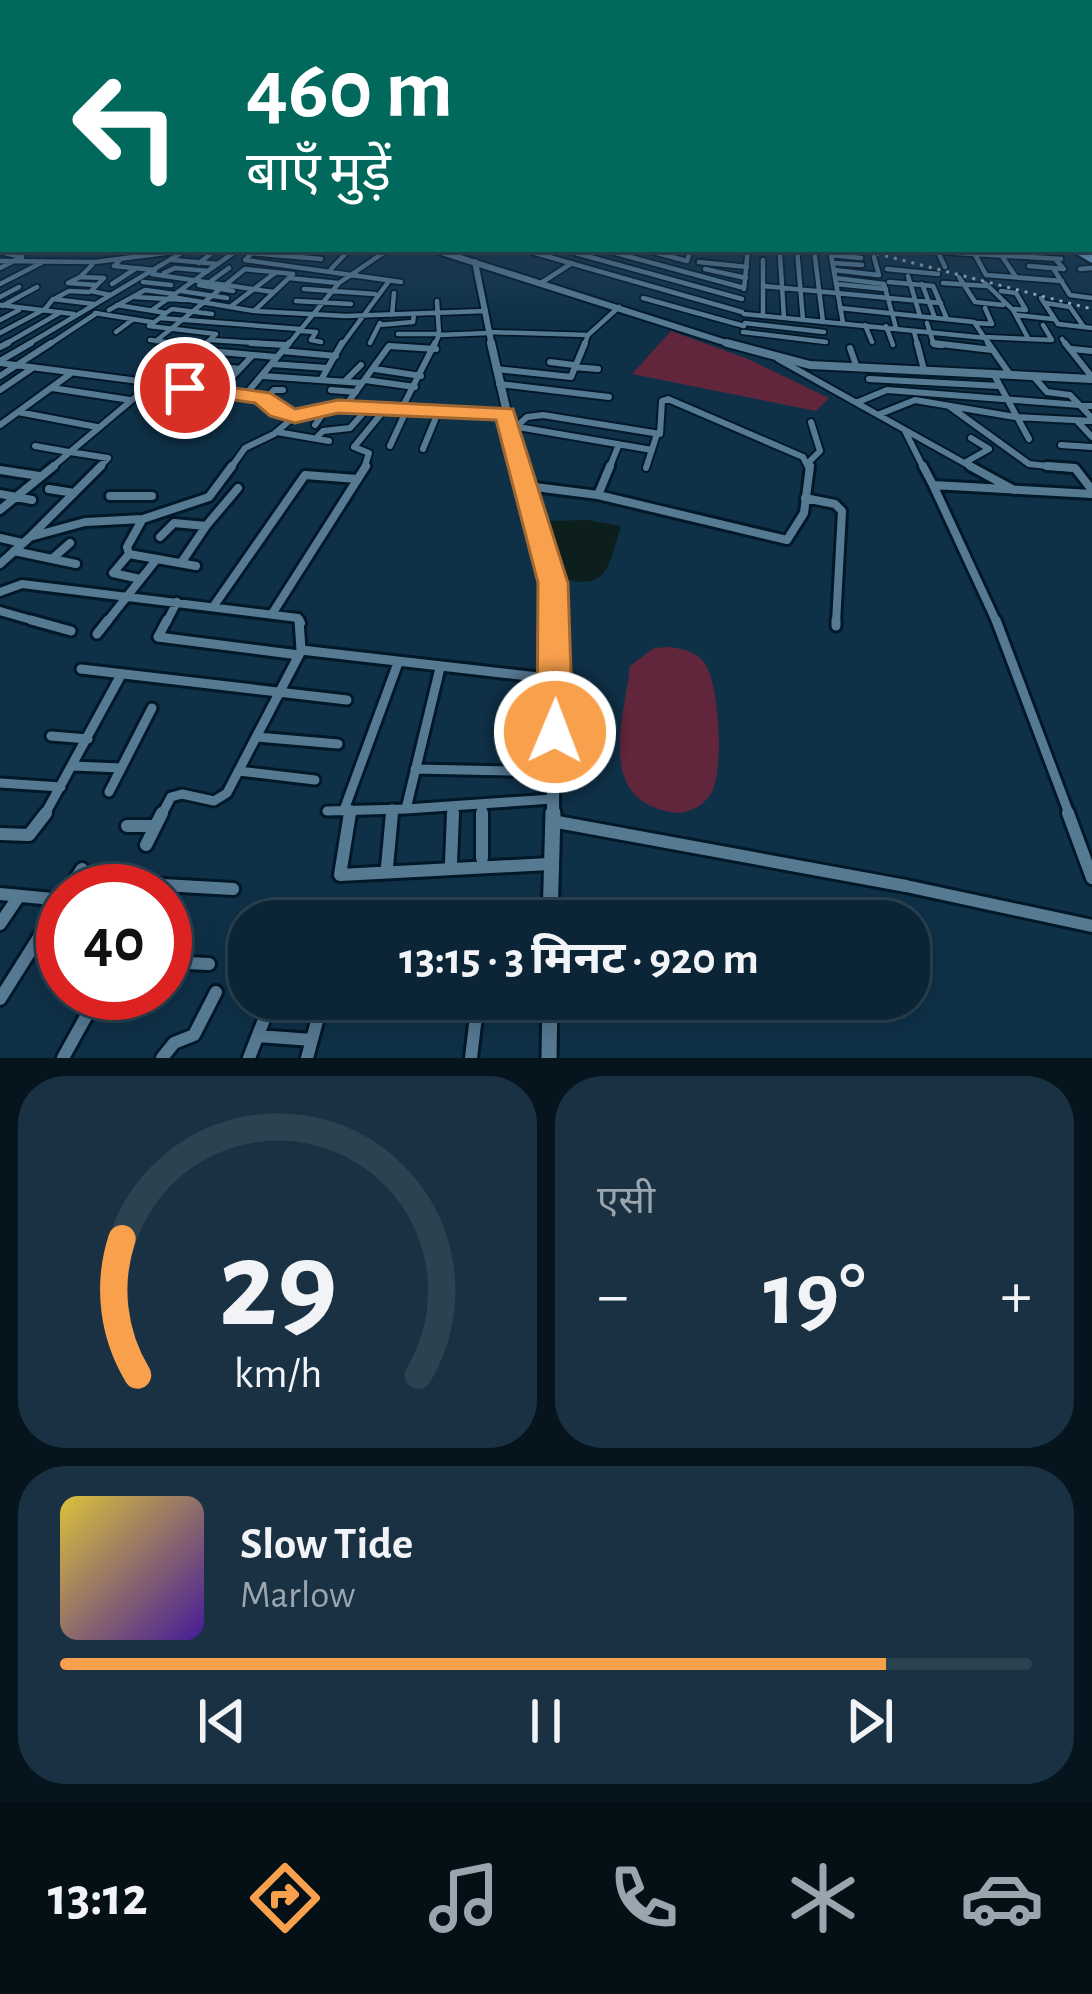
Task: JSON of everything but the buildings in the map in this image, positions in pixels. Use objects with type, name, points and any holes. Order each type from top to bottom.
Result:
[{"type":"street","points":[[0,268],[22,257],[14,252]]},
{"type":"street","points":[[111,295],[91,291],[119,263],[156,252],[182,252]]},
{"type":"street","points":[[157,273],[182,252]]},
{"type":"street","points":[[161,292],[213,252]]},
{"type":"street","points":[[151,311],[234,252]]},
{"type":"street","points":[[253,252],[245,260],[401,282]]},
{"type":"street","points":[[261,252],[314,258]]},
{"type":"street","points":[[290,256],[295,252]]},
{"type":"street","points":[[314,252],[314,258]]},
{"type":"street","points":[[254,310],[324,252]]},
{"type":"street","points":[[331,269],[347,252]]},
{"type":"street","points":[[245,395],[336,287],[384,252]]},
{"type":"street","points":[[443,252],[778,359],[1014,490]]},
{"type":"street","points":[[456,256],[462,252]]},
{"type":"street","points":[[532,252],[764,316],[1052,340],[1045,327],[1061,331],[1042,301],[1070,307],[1088,327]]},
{"type":"street","points":[[572,252],[742,299]]},
{"type":"street","points":[[542,283],[590,252]]},
{"type":"street","points":[[609,252],[744,288]]},
{"type":"street","points":[[654,252],[687,260]]},
{"type":"street","points":[[557,382],[571,377],[588,335],[678,270],[689,252]]},
{"type":"street","points":[[739,344],[748,252]]},
{"type":"street","points":[[830,252],[844,260],[861,261]]},
{"type":"street","points":[[830,252],[843,322]]},
{"type":"street","points":[[920,252],[924,262]]},
{"type":"street","points":[[938,252],[945,267]]},
{"type":"street","points":[[1029,266],[1064,268],[1058,259],[974,252],[981,272],[1062,280]]},
{"type":"street","points":[[985,252],[1001,276]]},
{"type":"street","points":[[999,252],[1025,289]]},
{"type":"street","points":[[803,320],[797,253],[815,254],[823,322]]},
{"type":"street","points":[[1017,254],[1030,278]]},
{"type":"street","points":[[380,255],[396,260]]},
{"type":"street","points":[[780,255],[784,318]]},
{"type":"street","points":[[874,257],[896,328]]},
{"type":"street","points":[[0,284],[43,259]]},
{"type":"street","points":[[171,260],[220,264]]},
{"type":"street","points":[[764,260],[764,316]]},
{"type":"street","points":[[835,274],[844,260]]},
{"type":"street","points":[[14,261],[119,263],[175,281]]},
{"type":"street","points":[[95,262],[68,283],[127,286]]},
{"type":"street","points":[[699,262],[747,267]]},
{"type":"street","points":[[1080,269],[1092,262]]},
{"type":"street","points":[[476,266],[499,384],[553,583],[556,679],[550,900]]},
{"type":"street","points":[[0,268],[16,276]]},
{"type":"street","points":[[112,284],[136,268]]},
{"type":"street","points":[[0,376],[127,286],[175,268],[209,272]]},
{"type":"street","points":[[210,282],[230,268]]},
{"type":"street","points":[[1053,268],[1072,296],[1092,298]]},
{"type":"street","points":[[338,356],[253,355],[153,340],[245,269],[375,294]]},
{"type":"street","points":[[357,290],[382,269]]},
{"type":"street","points":[[705,269],[746,278]]},
{"type":"street","points":[[835,274],[861,286],[909,279],[946,290],[937,272],[887,269]]},
{"type":"street","points":[[233,292],[260,270]]},
{"type":"street","points":[[230,307],[276,272]]},
{"type":"street","points":[[835,274],[883,282]]},
{"type":"street","points":[[80,277],[104,278],[101,282]]},
{"type":"street","points":[[959,277],[976,302],[1088,327]]},
{"type":"street","points":[[909,279],[927,319]]},
{"type":"street","points":[[321,380],[358,316],[390,280]]},
{"type":"street","points":[[139,282],[210,282],[233,292]]},
{"type":"street","points":[[193,282],[222,287]]},
{"type":"street","points":[[943,283],[986,285],[1011,310],[1029,340]]},
{"type":"street","points":[[927,284],[927,319],[934,345],[994,351]]},
{"type":"street","points":[[927,284],[973,352]]},
{"type":"street","points":[[764,286],[941,303]]},
{"type":"street","points":[[861,286],[867,311]]},
{"type":"street","points":[[1,303],[20,287]]},
{"type":"street","points":[[1,303],[37,287]]},
{"type":"street","points":[[304,289],[336,287]]},
{"type":"street","points":[[133,297],[254,289],[274,292]]},
{"type":"street","points":[[160,318],[151,311],[113,308],[147,290],[230,307],[382,315],[394,321],[486,311]]},
{"type":"street","points":[[0,326],[10,328],[70,291],[88,292]]},
{"type":"street","points":[[1000,291],[1016,293],[1026,310],[1011,310]]},
{"type":"street","points":[[394,293],[398,345]]},
{"type":"street","points":[[58,298],[134,319],[316,332]]},
{"type":"street","points":[[643,298],[744,327],[826,342]]},
{"type":"street","points":[[296,301],[351,304]]},
{"type":"street","points":[[390,446],[436,349],[437,301]]},
{"type":"street","points":[[453,301],[454,312]]},
{"type":"street","points":[[1,303],[20,310],[79,313],[96,309]]},
{"type":"street","points":[[958,304],[963,321]]},
{"type":"street","points":[[119,317],[133,308]]},
{"type":"street","points":[[841,308],[992,323],[985,308]]},
{"type":"street","points":[[0,326],[20,310]]},
{"type":"street","points":[[212,314],[189,311],[160,318],[149,326],[213,337],[329,368]]},
{"type":"street","points":[[0,346],[62,312]]},
{"type":"street","points":[[0,362],[79,313]]},
{"type":"street","points":[[411,322],[414,314]]},
{"type":"street","points":[[380,325],[414,314],[438,317]]},
{"type":"street","points":[[370,343],[382,315]]},
{"type":"street","points":[[116,332],[134,319]]},
{"type":"street","points":[[321,342],[311,340],[324,323]]},
{"type":"street","points":[[975,323],[1009,373]]},
{"type":"street","points":[[227,324],[187,363],[239,369]]},
{"type":"street","points":[[865,325],[872,342]]},
{"type":"street","points":[[886,326],[893,345]]},
{"type":"street","points":[[744,327],[824,332]]},
{"type":"street","points":[[1015,339],[1009,329],[1024,330]]},
{"type":"street","points":[[914,332],[924,370]]},
{"type":"street","points":[[398,334],[588,335]]},
{"type":"street","points":[[1062,339],[1092,378]]},
{"type":"street","points":[[345,406],[388,346],[436,349]]},
{"type":"street","points":[[850,348],[857,368]]},
{"type":"street","points":[[1070,349],[1092,350]]},
{"type":"street","points":[[218,392],[253,355]]},
{"type":"street","points":[[778,359],[857,368],[1092,378]]},
{"type":"street","points":[[0,362],[245,395],[265,399],[278,411],[295,416]]},
{"type":"street","points":[[550,362],[598,369]]},
{"type":"street","points":[[344,382],[361,365]]},
{"type":"street","points":[[801,372],[810,365]]},
{"type":"street","points":[[0,390],[32,368]]},
{"type":"street","points":[[375,370],[421,376]]},
{"type":"street","points":[[496,370],[571,377]]},
{"type":"street","points":[[2,421],[71,373]]},
{"type":"street","points":[[993,373],[1029,439]]},
{"type":"street","points":[[1033,375],[1047,392],[1067,394],[1092,420]]},
{"type":"street","points":[[261,376],[415,387]]},
{"type":"street","points":[[868,379],[999,386]]},
{"type":"street","points":[[0,510],[152,383]]},
{"type":"street","points":[[499,384],[608,397]]},
{"type":"street","points":[[52,388],[131,400]]},
{"type":"street","points":[[265,399],[275,389],[283,390]]},
{"type":"street","points":[[857,402],[881,389],[1092,406]]},
{"type":"street","points":[[332,390],[356,392]]},
{"type":"street","points":[[423,449],[449,395]]},
{"type":"street","points":[[316,438],[325,430],[350,428],[380,397]]},
{"type":"street","points":[[646,469],[659,434],[662,401],[668,399],[809,461]]},
{"type":"street","points":[[879,415],[912,400],[1015,417],[1092,420]]},
{"type":"street","points":[[949,406],[1029,464],[1092,469]]},
{"type":"street","points":[[315,425],[327,408]]},
{"type":"street","points":[[0,538],[26,540],[86,522],[142,519],[209,497],[244,448],[277,432],[295,416],[327,408],[442,410],[652,450]]},
{"type":"street","points":[[272,614],[370,456],[354,447],[386,408]]},
{"type":"street","points":[[17,412],[99,427]]},
{"type":"street","points":[[510,422],[543,415],[673,436]]},
{"type":"street","points":[[1076,420],[1092,437]]},
{"type":"street","points":[[527,486],[598,495],[781,541],[791,538],[802,519],[809,461],[820,451],[812,422]]},
{"type":"street","points":[[904,429],[1005,640],[1092,878]]},
{"type":"street","points":[[277,432],[329,441]]},
{"type":"street","points":[[965,463],[988,449],[971,438]]},
{"type":"street","points":[[598,495],[619,444]]},
{"type":"street","points":[[1060,445],[1092,447]]},
{"type":"street","points":[[0,564],[108,458],[35,446]]},
{"type":"street","points":[[1075,468],[1092,492]]},
{"type":"street","points":[[0,470],[40,477]]},
{"type":"street","points":[[213,607],[302,478],[313,474],[357,479]]},
{"type":"street","points":[[933,485],[1092,492]]},
{"type":"street","points":[[181,563],[238,488]]},
{"type":"street","points":[[49,489],[74,493]]},
{"type":"street","points":[[0,494],[32,500]]},
{"type":"street","points":[[110,496],[152,496]]},
{"type":"street","points":[[117,520],[133,496]]},
{"type":"street","points":[[806,498],[835,504],[842,511],[836,626]]},
{"type":"street","points":[[0,510],[14,513]]},
{"type":"street","points":[[140,579],[113,573],[128,554],[142,519]]},
{"type":"street","points":[[160,537],[174,523],[206,526]]},
{"type":"street","points":[[52,559],[70,543]]},
{"type":"street","points":[[14,551],[76,564]]},
{"type":"street","points":[[128,554],[196,566]]},
{"type":"street","points":[[97,634],[157,559]]},
{"type":"street","points":[[0,592],[22,584],[302,620],[300,653],[239,771],[218,800],[182,794],[171,797],[146,845]]},
{"type":"street","points":[[177,602],[158,637],[556,679]]},
{"type":"street","points":[[0,611],[71,631]]},
{"type":"street","points":[[398,663],[348,810],[340,875],[551,863]]},
{"type":"street","points":[[387,867],[440,668]]},
{"type":"street","points":[[81,669],[347,700]]},
{"type":"street","points":[[0,834],[22,836],[34,831],[122,674]]},
{"type":"street","points":[[109,792],[152,708]]},
{"type":"street","points":[[51,736],[88,739]]},
{"type":"street","points":[[257,736],[338,744]]},
{"type":"street","points":[[73,766],[121,768]]},
{"type":"street","points":[[416,770],[554,772]]},
{"type":"street","points":[[239,771],[315,780]]},
{"type":"street","points":[[0,783],[62,787]]},
{"type":"street","points":[[327,811],[553,799]]},
{"type":"street","points":[[482,804],[482,858]]},
{"type":"street","points":[[451,862],[453,806]]},
{"type":"street","points":[[553,821],[906,886],[1092,926]]},
{"type":"street","points":[[127,826],[155,826]]},
{"type":"street","points":[[192,888],[233,889]]},
{"type":"street","points":[[0,894],[36,898]]},
{"type":"street","points":[[0,924],[19,896]]},
{"type":"street","points":[[0,999],[36,942]]},
{"type":"street","points":[[192,963],[209,964]]},
{"type":"street","points":[[162,1058],[174,1043],[194,1035],[216,992]]},
{"type":"street","points":[[63,1058],[84,1020]]},
{"type":"street","points":[[249,1058],[264,1020]]},
{"type":"street","points":[[307,1058],[317,1020]]},
{"type":"street","points":[[471,1058],[476,1020]]},
{"type":"street","points":[[549,1058],[550,1020]]},
{"type":"street","points":[[258,1036],[312,1040]]},
{"type":"shaded area","points":[[671,331],[748,359],[829,398],[816,411],[632,374]]},
{"type":"shaded area","points":[[587,520],[621,526],[610,562],[590,581],[563,579],[544,525]]},
{"type":"shaded area","points":[[670,647],[703,661],[713,687],[719,728],[715,784],[702,804],[681,812],[647,804],[632,791],[620,754],[630,666],[654,648]]},
{"type":"railway","points":[[871,252],[1092,309]]},
{"type":"route","points":[[185,388],[262,398],[278,411],[295,416],[338,406],[505,414],[553,583],[555,732]]}]
